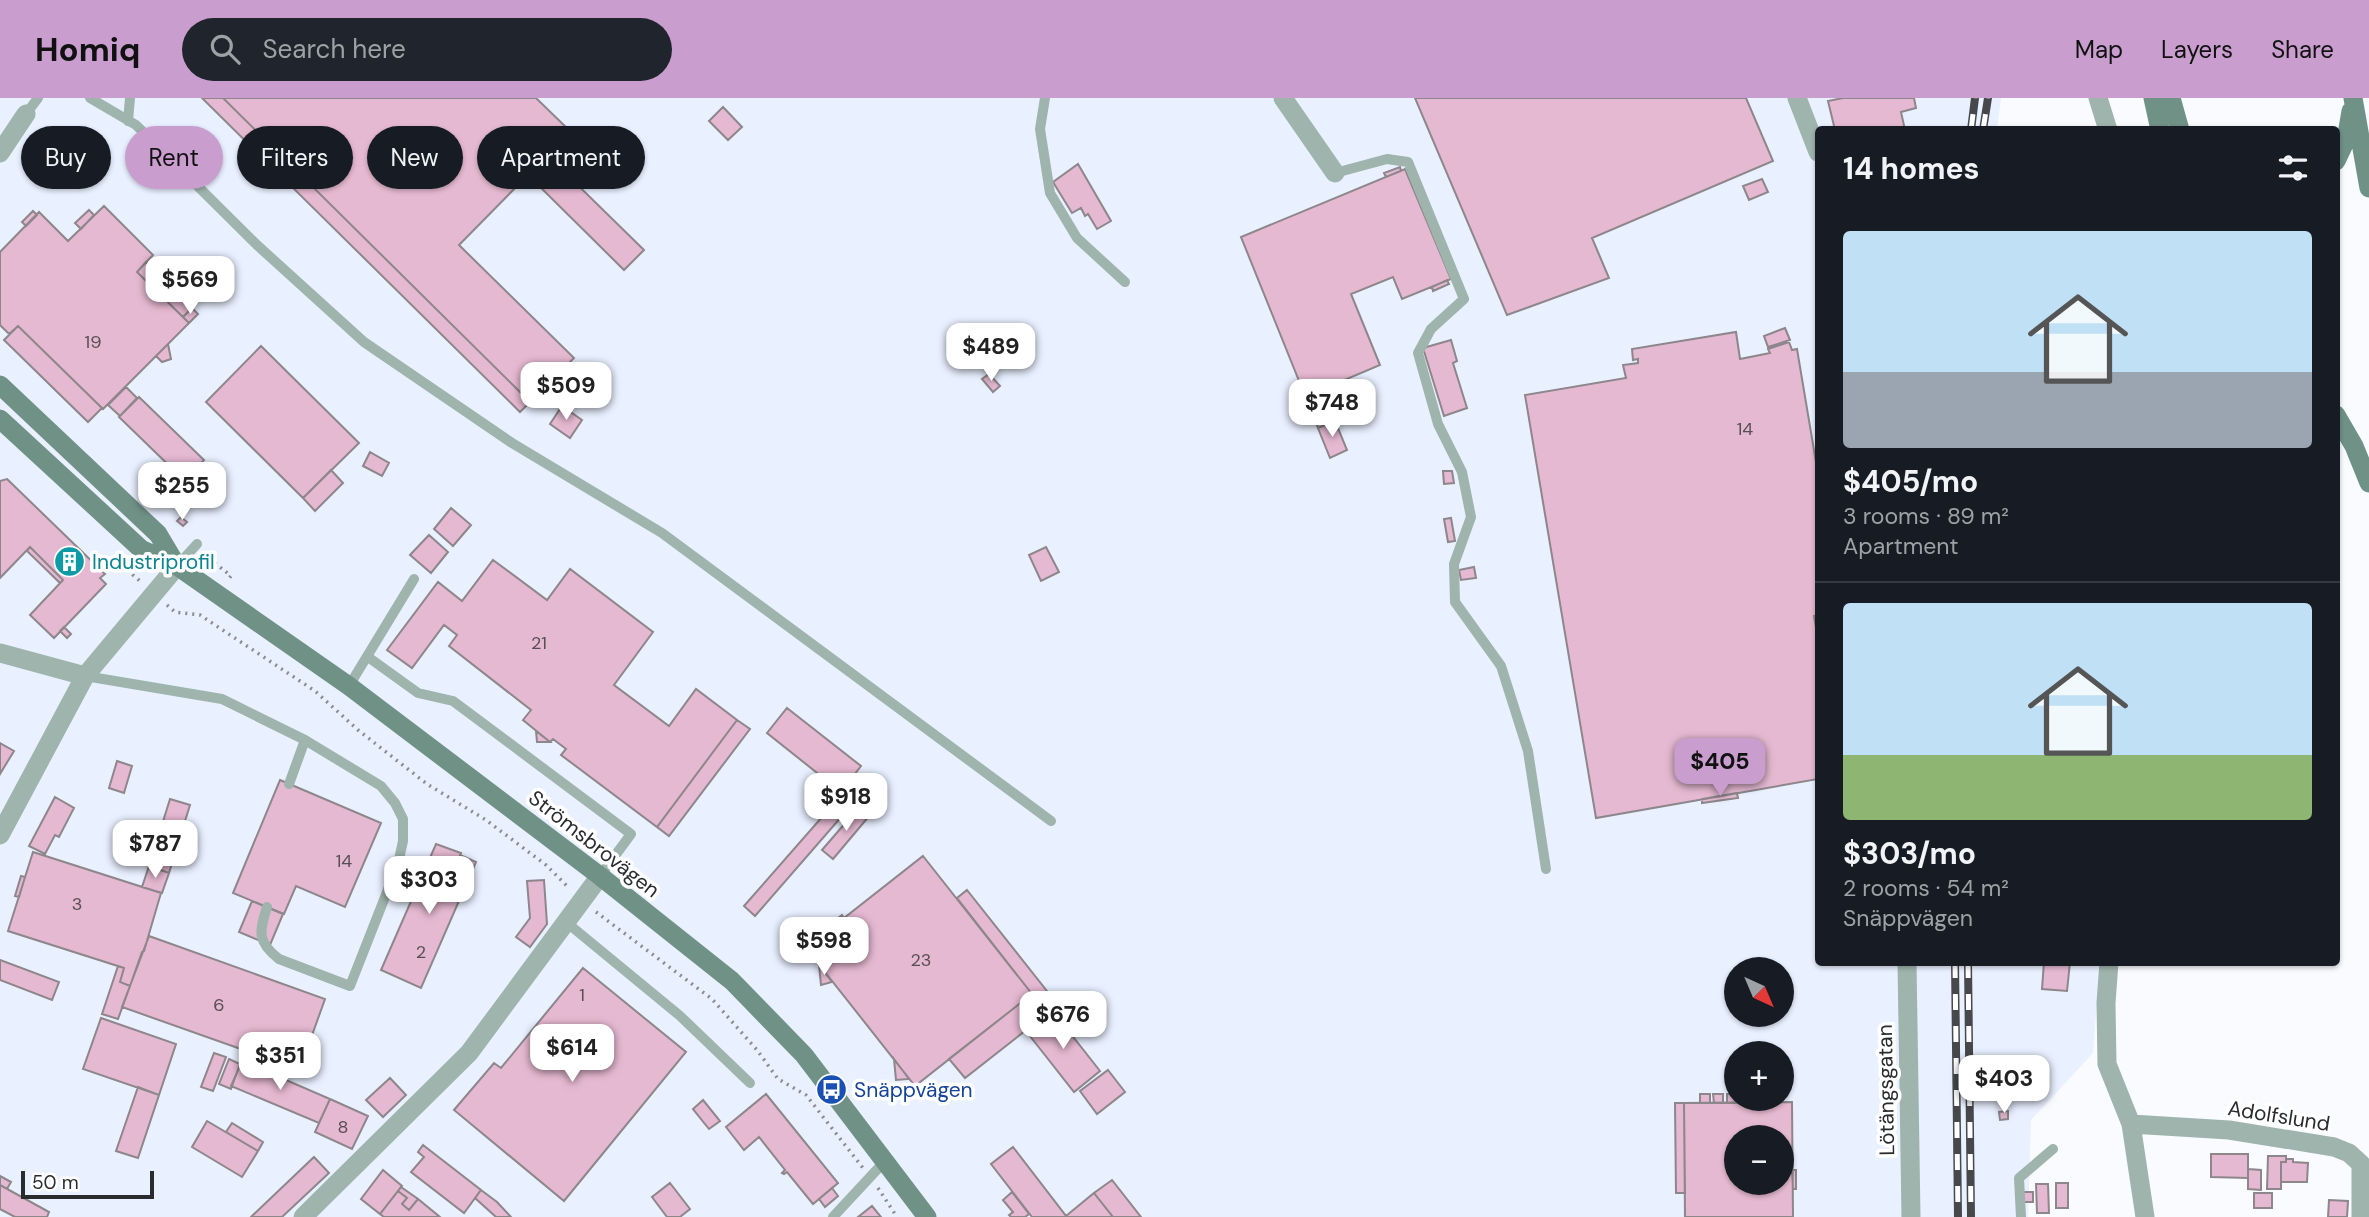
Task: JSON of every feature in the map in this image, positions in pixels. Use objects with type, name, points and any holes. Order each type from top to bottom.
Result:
[{"type":"main road","points":[[2153,98],[2159,126]]},
{"type":"main road","points":[[2171,98],[2179,126]]},
{"type":"main road","points":[[2340,153],[2346,140],[2353,99]]},
{"type":"main road","points":[[2353,99],[2369,188]]},
{"type":"main road","name":"Strömsbrovägen","points":[[0,385],[158,534],[177,566]]},
{"type":"main road","name":"Strömsbrovägen","points":[[0,419],[141,549],[177,566],[349,686],[600,876],[732,981],[804,1055],[928,1217]]},
{"type":"main road","points":[[2340,422],[2354,446],[2369,483]]},
{"type":"street","points":[[1283,98],[1335,173]]},
{"type":"street","points":[[1797,98],[1815,144]]},
{"type":"street","points":[[2098,98],[2107,126]]},
{"type":"street","points":[[0,153],[32,106]]},
{"type":"street","points":[[0,835],[85,676],[177,566]]},
{"type":"street","points":[[0,653],[85,676]]},
{"type":"street","points":[[303,1217],[469,1053],[600,876]]},
{"type":"street","name":"Lötängsgatan","points":[[1907,966],[1911,1217]]},
{"type":"street","points":[[2109,966],[2106,1003],[2108,1064],[2131,1124],[2145,1217]]},
{"type":"street","name":"Adolfslund","points":[[2131,1124],[2230,1130],[2342,1150],[2361,1164],[2361,1217]]},
{"type":"lane","points":[[90,98],[135,125],[257,245],[364,342],[512,443],[662,533],[1051,821]]},
{"type":"lane","points":[[128,121],[130,98]]},
{"type":"lane","points":[[1045,98],[1040,129],[1050,193],[1077,238],[1125,282]]},
{"type":"lane","points":[[1335,173],[1387,159],[1408,162],[1464,299],[1430,329],[1418,353],[1438,424],[1462,472],[1471,517],[1454,564],[1455,602],[1501,666],[1528,751],[1546,869]]},
{"type":"lane","points":[[177,566],[197,544]]},
{"type":"lane","points":[[349,686],[414,579]]},
{"type":"lane","points":[[368,657],[418,693],[453,701],[631,834],[600,876]]},
{"type":"lane","points":[[85,676],[222,699],[305,740],[381,786],[396,803],[403,818],[403,841],[398,864],[350,986],[279,959],[271,953],[265,946],[260,929],[267,907]]},
{"type":"lane","points":[[289,784],[305,740]]},
{"type":"lane","points":[[566,922],[679,1015],[750,1083]]},
{"type":"lane","points":[[2021,1217],[2020,1178],[2053,1149]]},
{"type":"lane","points":[[832,1217],[885,1161]]},
{"type":"path","points":[[117,554],[127,563],[132,575],[175,612],[200,615],[315,691],[358,730],[427,784],[486,820],[546,865],[582,901],[712,999],[757,1050],[778,1079],[806,1095],[870,1177],[897,1217]]},
{"type":"shaded area","points":[[0,98],[2001,98],[1997,126],[1815,126],[1815,966],[2100,966],[2093,1053],[2031,1120],[2028,1217],[0,1217]]},
{"type":"building","points":[[202,98],[223,98],[251,126],[237,126],[237,133]]},
{"type":"building","points":[[223,98],[536,98],[565,126],[477,126],[477,189],[514,189],[459,245],[574,358],[530,402],[315,189],[353,189],[353,126],[251,126]]},
{"type":"building","points":[[1415,98],[1746,98],[1773,161],[1592,238],[1609,278],[1507,315]]},
{"type":"building","points":[[1843,98],[1914,98],[1916,108],[1901,112],[1904,126],[1834,126],[1828,101]]},
{"type":"building","points":[[723,107],[742,127],[728,140],[709,121]]},
{"type":"building","points":[[1078,164],[1111,221],[1097,229],[1081,208],[1072,213],[1053,182]]},
{"type":"building","points":[[1400,167],[1401,171],[1386,177],[1384,173]]},
{"type":"building","points":[[1405,169],[1451,279],[1402,299],[1393,277],[1351,294],[1380,365],[1323,389],[1335,421],[1318,428],[1241,237]]},
{"type":"building","points":[[1762,179],[1768,192],[1749,200],[1743,186]]},
{"type":"building","points":[[294,189],[315,189],[530,402],[520,412]]},
{"type":"building","points":[[542,189],[582,189],[644,250],[624,270]]},
{"type":"building","points":[[104,206],[153,255],[137,272],[189,323],[103,409],[18,326],[9,334],[0,325],[0,252],[39,212],[68,241]]},
{"type":"building","points":[[89,210],[94,215],[81,229],[75,223]]},
{"type":"building","points":[[33,211],[37,215],[26,226],[22,222]]},
{"type":"building","points":[[146,262],[192,308],[183,317],[137,272]]},
{"type":"building","points":[[1447,280],[1449,284],[1433,291],[1432,287]]},
{"type":"building","points":[[192,308],[198,314],[189,323],[183,317]]},
{"type":"building","points":[[18,326],[102,408],[88,422],[4,340]]},
{"type":"building","points":[[1785,328],[1790,340],[1768,347],[1764,336]]},
{"type":"building","points":[[1736,332],[1740,359],[1770,353],[1768,349],[1789,342],[1792,350],[1797,349],[1815,456],[1815,780],[1596,818],[1525,395],[1626,378],[1623,365],[1638,363],[1638,359],[1633,360],[1632,349]]},
{"type":"building","points":[[1451,340],[1457,361],[1453,363],[1467,408],[1444,416],[1423,348]]},
{"type":"building","points":[[168,344],[171,359],[162,362],[156,356]]},
{"type":"building","points":[[261,346],[359,443],[303,498],[206,402]]},
{"type":"building","points":[[989,374],[1000,386],[993,392],[982,379]]},
{"type":"building","points":[[126,387],[137,398],[120,416],[108,405]]},
{"type":"building","points":[[139,397],[204,460],[184,480],[119,417]]},
{"type":"building","points":[[562,406],[582,420],[570,438],[550,424]]},
{"type":"building","points":[[1335,421],[1347,450],[1330,458],[1318,428]]},
{"type":"building","points":[[370,452],[389,463],[382,476],[363,466]]},
{"type":"building","points":[[331,470],[343,483],[315,511],[303,498]]},
{"type":"building","points":[[1443,471],[1452,471],[1454,483],[1444,484]]},
{"type":"building","name":"Industriprofil","points":[[7,479],[105,574],[100,578],[106,584],[54,638],[30,615],[63,580],[30,547],[0,578],[0,481]]},
{"type":"building","points":[[451,508],[471,525],[453,546],[434,529]]},
{"type":"building","points":[[181,517],[187,522],[183,526],[177,521]]},
{"type":"building","points":[[1451,518],[1455,541],[1448,542],[1444,519]]},
{"type":"building","points":[[429,535],[448,552],[431,573],[410,555]]},
{"type":"building","points":[[30,547],[63,580],[60,583],[27,551]]},
{"type":"building","points":[[1046,547],[1059,572],[1041,581],[1029,555]]},
{"type":"building","points":[[493,560],[547,600],[570,569],[653,632],[614,685],[669,726],[696,689],[737,720],[657,827],[561,755],[566,749],[553,739],[550,742],[523,720],[531,710],[449,646],[457,635],[444,625],[412,668],[387,650],[438,582],[462,601]]},
{"type":"building","points":[[1474,567],[1476,578],[1461,580],[1459,570]]},
{"type":"building","points":[[64,627],[71,634],[67,638],[60,631]]},
{"type":"building","points":[[787,708],[861,766],[841,792],[767,733]]},
{"type":"building","points":[[737,720],[750,729],[669,836],[657,827]]},
{"type":"building","points":[[536,731],[550,742],[537,742]]},
{"type":"building","points":[[0,743],[14,751],[0,774]]},
{"type":"building","points":[[117,761],[132,766],[124,793],[109,788]]},
{"type":"building","points":[[280,780],[381,823],[345,907],[296,886],[284,914],[233,893]]},
{"type":"building","points":[[851,784],[862,793],[755,916],[744,906]]},
{"type":"building","points":[[1737,793],[1738,798],[1702,803],[1702,799]]},
{"type":"building","points":[[55,797],[74,808],[59,837],[55,835],[45,854],[29,846]]},
{"type":"building","points":[[170,799],[190,805],[181,834],[161,828]]},
{"type":"building","points":[[860,806],[870,815],[833,859],[822,850]]},
{"type":"building","points":[[161,828],[181,834],[169,873],[149,866]]},
{"type":"building","points":[[436,844],[476,862],[421,988],[381,970]]},
{"type":"building","points":[[33,852],[161,893],[144,951],[130,986],[120,982],[124,968],[8,931]]},
{"type":"building","points":[[923,856],[1032,994],[915,1086],[806,948]]},
{"type":"building","points":[[149,866],[169,873],[162,893],[142,887]]},
{"type":"building","points":[[21,876],[25,877],[19,897],[15,896]]},
{"type":"building","points":[[544,880],[547,924],[530,947],[516,937],[530,918],[527,881]]},
{"type":"building","points":[[967,890],[1058,1005],[965,1078],[949,1059],[1032,994],[957,898]]},
{"type":"building","points":[[252,901],[283,914],[270,945],[239,932]]},
{"type":"building","points":[[842,915],[844,918],[828,932],[825,928]]},
{"type":"building","points":[[149,936],[325,999],[306,1052],[312,1054],[306,1072],[122,1007]]},
{"type":"building","points":[[0,960],[59,982],[52,1000],[0,980]]},
{"type":"building","points":[[819,965],[832,982],[821,985]]},
{"type":"building","points":[[118,966],[124,968],[120,982],[130,986],[118,1019],[102,1014]]},
{"type":"building","points":[[2044,966],[2070,966],[2067,991],[2042,989]]},
{"type":"building","points":[[583,968],[686,1052],[564,1201],[454,1110],[494,1063],[501,1068]]},
{"type":"building","points":[[1052,1010],[1100,1071],[1074,1092],[1026,1031]]},
{"type":"building","points":[[101,1018],[176,1044],[159,1095],[83,1069]]},
{"type":"building","points":[[214,1053],[226,1057],[213,1091],[201,1087]]},
{"type":"building","points":[[229,1059],[240,1064],[231,1089],[219,1084]]},
{"type":"building","points":[[894,1059],[909,1079],[896,1080]]},
{"type":"building","points":[[242,1061],[330,1099],[319,1123],[231,1086]]},
{"type":"building","points":[[1108,1070],[1125,1092],[1097,1114],[1080,1091]]},
{"type":"building","points":[[390,1078],[406,1095],[383,1117],[366,1100]]},
{"type":"building","points":[[138,1087],[159,1095],[138,1158],[116,1151]]},
{"type":"building","points":[[766,1094],[838,1183],[813,1204],[787,1172],[782,1173],[785,1170],[759,1137],[744,1150],[726,1127]]},
{"type":"building","points":[[1700,1094],[1710,1094],[1710,1103],[1700,1103]]},
{"type":"building","points":[[1713,1094],[1723,1094],[1723,1103],[1714,1103]]},
{"type":"building","points":[[330,1099],[368,1116],[352,1149],[315,1132]]},
{"type":"building","points":[[703,1100],[720,1121],[709,1129],[693,1109]]},
{"type":"building","points":[[1675,1103],[1684,1103],[1685,1193],[1676,1193]]},
{"type":"building","points":[[1684,1103],[1724,1103],[1724,1111],[1792,1111],[1792,1125],[1724,1125],[1724,1195],[1793,1195],[1793,1217],[1685,1217]]},
{"type":"building","points":[[2008,1111],[2008,1119],[2000,1120],[1999,1112]]},
{"type":"building","points":[[207,1121],[258,1151],[242,1177],[192,1147]]},
{"type":"building","points":[[232,1123],[263,1142],[258,1151],[226,1132]]},
{"type":"building","points":[[423,1145],[481,1190],[464,1213],[411,1172],[424,1157],[418,1152]]},
{"type":"building","points":[[1013,1147],[1066,1216],[1032,1217],[991,1164]]},
{"type":"building","points":[[2211,1154],[2248,1154],[2248,1178],[2211,1177]]},
{"type":"building","points":[[2268,1156],[2286,1156],[2286,1162],[2281,1162],[2281,1189],[2267,1189]]},
{"type":"building","points":[[314,1157],[329,1173],[282,1217],[251,1217]]},
{"type":"building","points":[[2286,1159],[2308,1163],[2307,1182],[2281,1182],[2281,1162],[2286,1162]]},
{"type":"building","points":[[2248,1169],[2261,1170],[2261,1190],[2248,1189]]},
{"type":"building","points":[[383,1170],[402,1186],[380,1214],[361,1199]]},
{"type":"building","points":[[1794,1170],[1796,1170],[1794,1189]]},
{"type":"building","points":[[0,1176],[11,1182],[7,1189],[0,1185]]},
{"type":"building","points":[[1112,1180],[1141,1217],[1113,1217],[1094,1193]]},
{"type":"building","points":[[670,1183],[690,1209],[680,1217],[667,1217],[652,1197]]},
{"type":"building","points":[[2056,1183],[2068,1183],[2068,1208],[2056,1208]]},
{"type":"building","points":[[2036,1184],[2048,1184],[2049,1213],[2037,1213]]},
{"type":"building","points":[[0,1185],[49,1212],[47,1217],[15,1217],[0,1209]]},
{"type":"building","points":[[401,1187],[418,1199],[409,1210],[402,1204],[407,1198],[398,1191]]},
{"type":"building","points":[[832,1188],[838,1196],[825,1207],[819,1199]]},
{"type":"building","points":[[481,1190],[511,1217],[496,1217],[475,1198]]},
{"type":"building","points":[[398,1191],[407,1198],[402,1204],[409,1210],[418,1199],[440,1217],[384,1217],[380,1214]]},
{"type":"building","points":[[1012,1192],[1029,1214],[1025,1217],[1009,1215],[1013,1212],[1003,1200]]},
{"type":"building","points":[[2023,1192],[2033,1192],[2033,1202],[2023,1202]]},
{"type":"building","points":[[1094,1193],[1113,1217],[1064,1217],[1066,1216]]},
{"type":"building","points":[[2254,1193],[2272,1193],[2272,1208],[2254,1208]]},
{"type":"building","points":[[2329,1200],[2348,1201],[2347,1217],[2328,1217]]},
{"type":"building","points":[[872,1206],[881,1217],[858,1217]]},
{"type":"railway","points":[[1972,126],[1975,98]]},
{"type":"railway","points":[[1984,126],[1988,98]]},
{"type":"railway","points":[[1955,966],[1958,1217]]},
{"type":"railway","points":[[1968,966],[1971,1217]]},
{"type":"place","name":"Industriprofil","points":[[69,562]]},
{"type":"place","name":"Snäppvägen","points":[[831,1090]]}]
